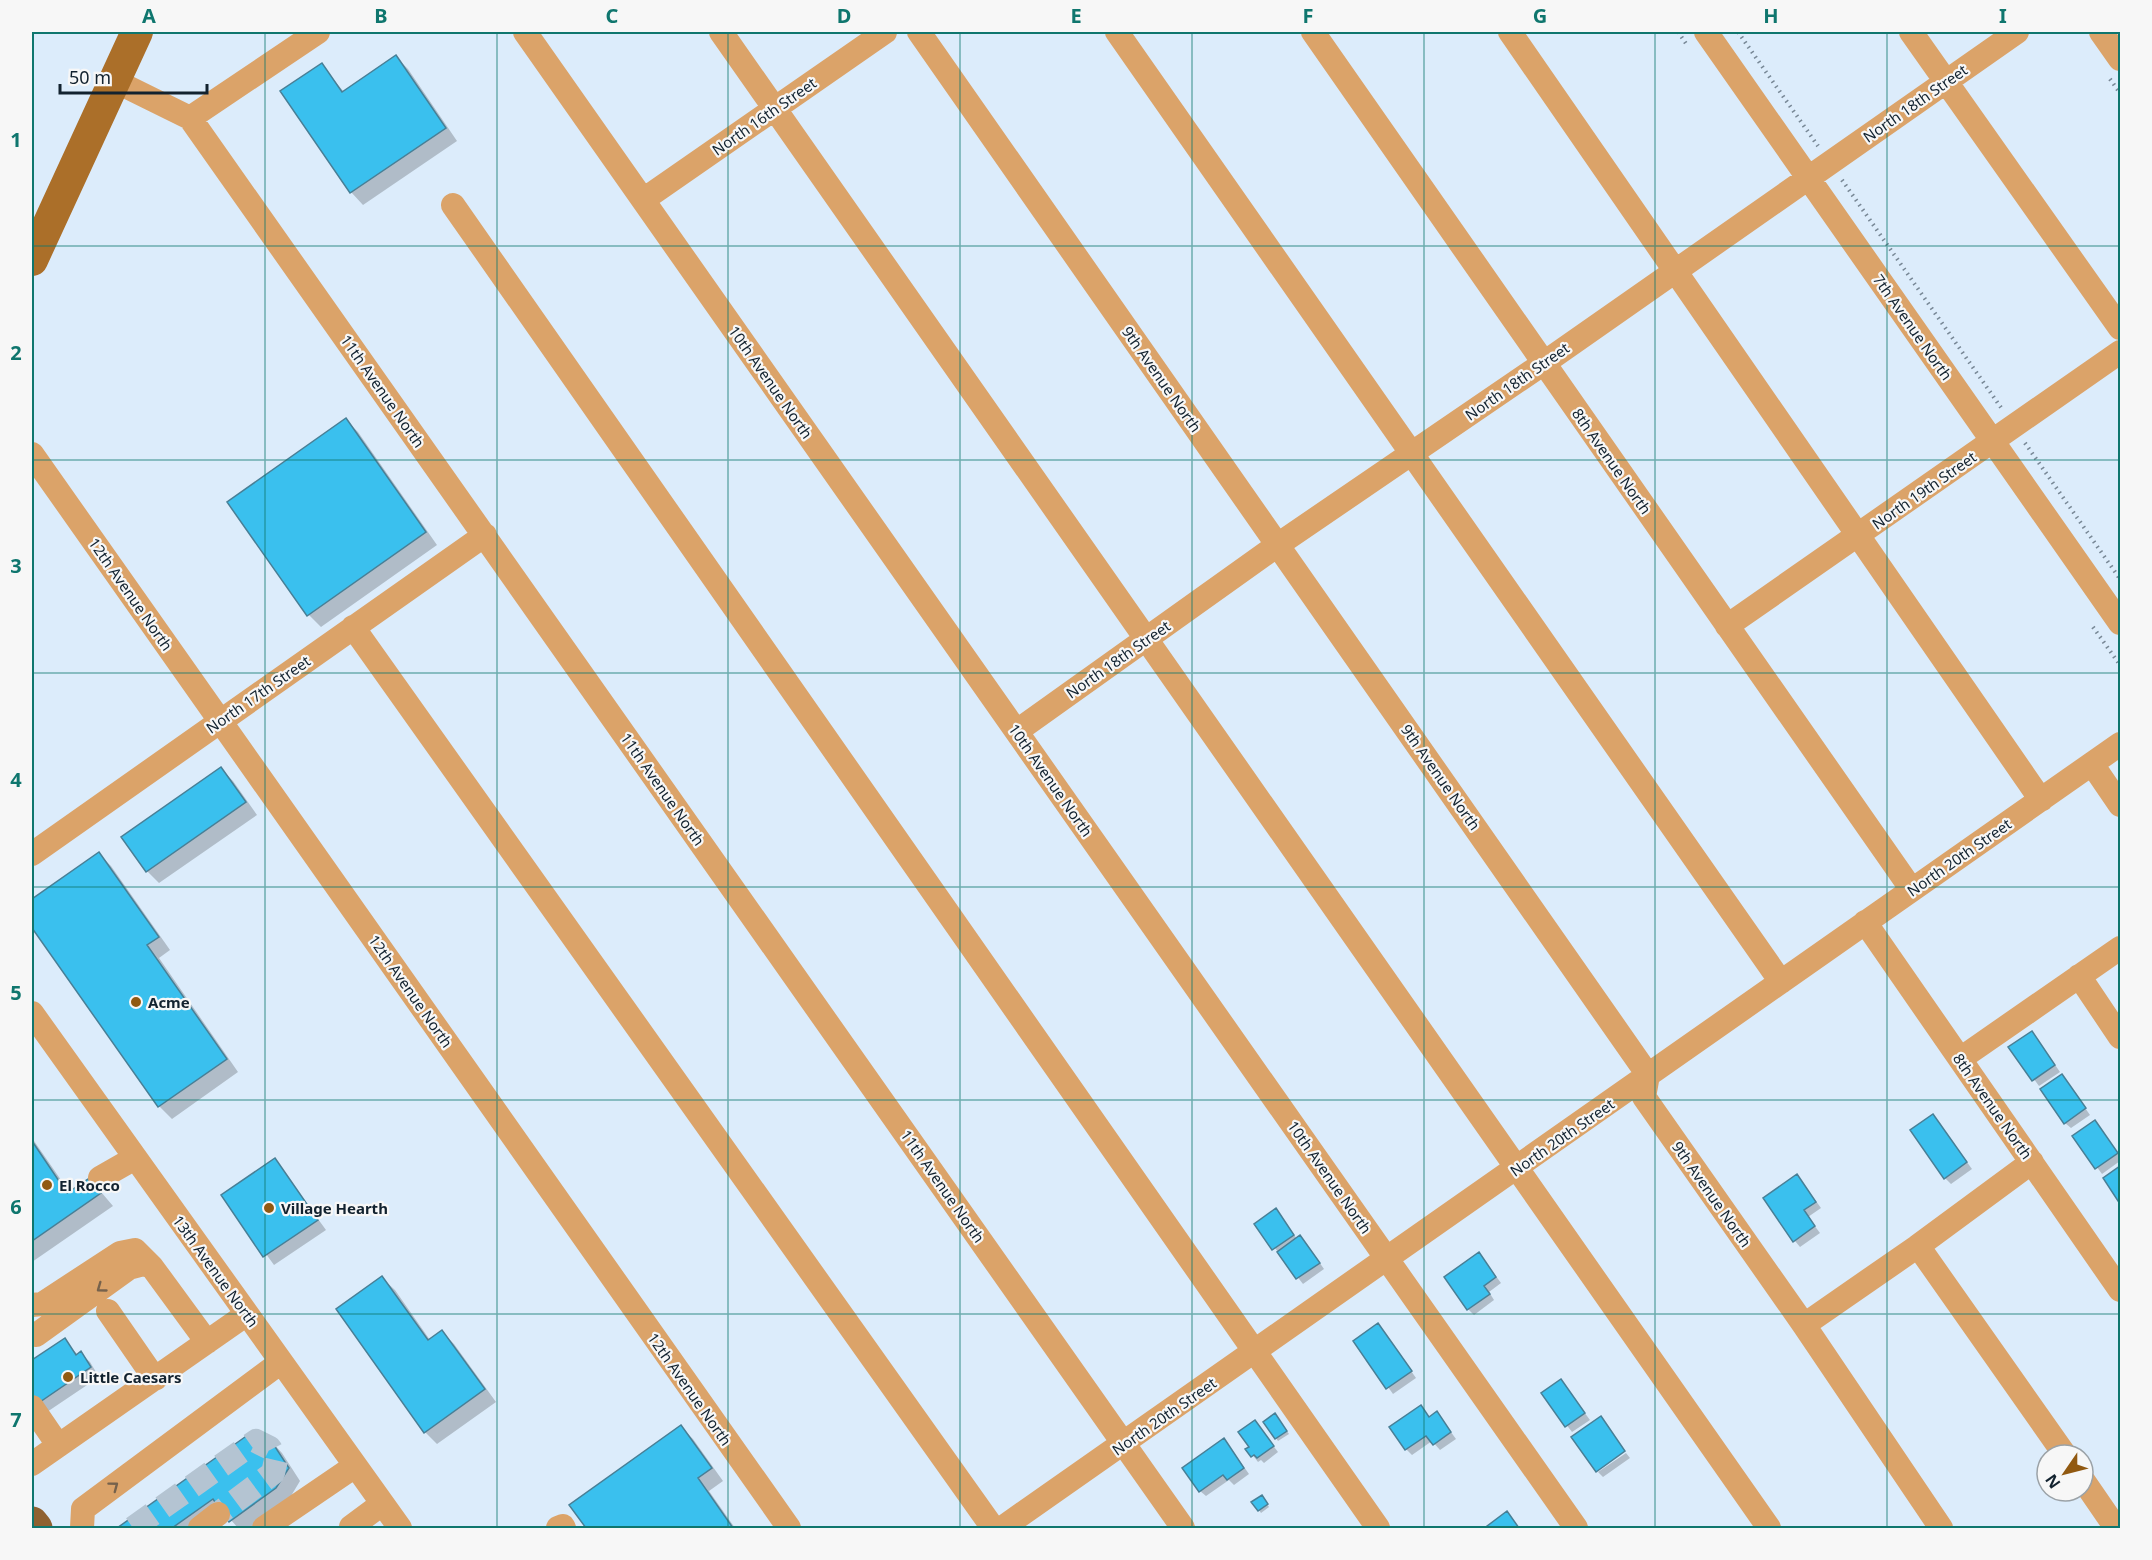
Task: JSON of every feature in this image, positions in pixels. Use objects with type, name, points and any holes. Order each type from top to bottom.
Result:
[{"type":"highway","points":[[32,1522],[36,1528]]},
{"type":"main road","points":[[32,260],[137,32]]},
{"type":"street","points":[[190,118],[318,32]]},
{"type":"street","name":"10th Avenue North","points":[[525,32],[1576,1528]]},
{"type":"street","points":[[721,32],[1769,1528]]},
{"type":"street","name":"North 16th Street","points":[[643,200],[885,32]]},
{"type":"street","name":"9th Avenue North","points":[[919,32],[1648,1075],[1644,1097],[1804,1325],[1941,1528]]},
{"type":"street","points":[[1118,32],[1781,982]]},
{"type":"street","name":"8th Avenue North","points":[[1313,32],[1912,890]]},
{"type":"street","points":[[1510,32],[2041,800]]},
{"type":"street","name":"7th Avenue North","points":[[1707,32],[1807,178],[2121,623]]},
{"type":"street","points":[[1911,32],[2121,328]]},
{"type":"street","name":"North 18th Street","points":[[1017,731],[1279,544],[1544,363],[2017,32]]},
{"type":"street","points":[[2101,32],[2121,59]]},
{"type":"street","name":"11th Avenue North","points":[[116,81],[190,118],[1183,1528]]},
{"type":"street","points":[[453,205],[1378,1528]]},
{"type":"street","name":"North 19th Street","points":[[1727,626],[2121,352]]},
{"type":"street","name":"12th Avenue North","points":[[32,454],[789,1528]]},
{"type":"street","name":"North 17th Street","points":[[32,854],[485,535]]},
{"type":"street","points":[[353,627],[993,1528]]},
{"type":"street","name":"North 20th Street","points":[[1002,1528],[2121,744]]},
{"type":"street","points":[[2092,764],[2121,805]]},
{"type":"street","name":"8th Avenue North","points":[[1865,922],[2121,1290]]},
{"type":"street","points":[[1960,1059],[2121,948]]},
{"type":"street","points":[[2079,976],[2121,1037]]},
{"type":"street","name":"13th Avenue North","points":[[32,1013],[41,1044],[135,1158],[400,1528]]},
{"type":"street","points":[[100,1178],[135,1158]]},
{"type":"street","points":[[1804,1325],[1918,1246],[2032,1162]]},
{"type":"street","points":[[1918,1246],[2057,1443]]},
{"type":"street","points":[[32,1305],[42,1304],[120,1253],[135,1250],[152,1267],[207,1342]]},
{"type":"street","points":[[36,1335],[129,1268],[144,1263],[152,1267]]},
{"type":"street","points":[[108,1311],[155,1379]]},
{"type":"street","points":[[32,1464],[247,1314]]},
{"type":"street","points":[[82,1528],[83,1509],[281,1362]]},
{"type":"street","points":[[32,1407],[58,1445]]},
{"type":"street","points":[[264,1528],[355,1466]]},
{"type":"street","points":[[2095,1498],[2110,1521]]},
{"type":"street","points":[[351,1527],[382,1504]]},
{"type":"path","points":[[1738,32],[2121,579]]},
{"type":"building","points":[[396,55],[446,128],[350,193],[280,91],[322,63],[342,92]]},
{"type":"building","points":[[346,418],[426,532],[307,616],[227,502]]},
{"type":"building","points":[[221,767],[246,802],[146,872],[121,837]]},
{"type":"building","name":"Acme","points":[[99,852],[159,937],[147,945],[227,1059],[158,1107],[32,928],[32,899]]},
{"type":"building","points":[[2032,1031],[2055,1065],[2032,1081],[2008,1047]]},
{"type":"building","points":[[2062,1074],[2086,1108],[2064,1124],[2040,1089]]},
{"type":"building","points":[[1933,1114],[1967,1162],[1944,1179],[1910,1130]]},
{"type":"building","points":[[2095,1120],[2118,1153],[2095,1169],[2072,1136]]},
{"type":"building","name":"El Rocco","points":[[32,1141],[67,1193],[91,1177],[101,1193],[32,1241]]},
{"type":"building","name":"Village Hearth","points":[[275,1158],[318,1220],[263,1257],[221,1195]]},
{"type":"building","points":[[2120,1166],[2120,1204],[2103,1178]]},
{"type":"building","points":[[1797,1174],[1816,1202],[1804,1210],[1815,1226],[1793,1242],[1763,1198]]},
{"type":"building","points":[[1276,1208],[1294,1235],[1272,1250],[1254,1224]]},
{"type":"building","points":[[1300,1235],[1320,1263],[1296,1279],[1277,1252]]},
{"type":"building","points":[[1479,1252],[1496,1277],[1484,1286],[1490,1294],[1467,1310],[1444,1277]]},
{"type":"building","points":[[382,1276],[428,1340],[442,1330],[485,1389],[424,1433],[336,1309]]},
{"type":"building","points":[[1378,1323],[1412,1371],[1386,1389],[1353,1341]]},
{"type":"building","points":[[65,1338],[76,1355],[81,1351],[91,1367],[37,1404],[32,1396],[32,1360]]},
{"type":"building","points":[[1561,1379],[1585,1413],[1565,1427],[1541,1393]]},
{"type":"building","points":[[1421,1405],[1429,1417],[1437,1411],[1451,1432],[1433,1445],[1426,1436],[1405,1450],[1389,1427]]},
{"type":"building","points":[[1275,1413],[1287,1431],[1275,1439],[1263,1422]]},
{"type":"building","points":[[1601,1416],[1625,1451],[1596,1472],[1571,1437]]},
{"type":"building","points":[[1255,1420],[1274,1446],[1257,1458],[1254,1455],[1251,1457],[1245,1449],[1249,1447],[1238,1432]]},
{"type":"building","points":[[681,1425],[712,1468],[698,1478],[733,1528],[586,1528],[569,1505]]},
{"type":"building","points":[[252,1432],[270,1439],[289,1468],[276,1488],[229,1522],[213,1499],[172,1528],[117,1528]]},
{"type":"building","points":[[1224,1438],[1244,1468],[1227,1480],[1223,1475],[1199,1492],[1182,1468]]},
{"type":"building","points":[[1262,1495],[1268,1504],[1258,1511],[1251,1502]]},
{"type":"building","points":[[1507,1511],[1519,1528],[1489,1528],[1487,1526]]},
{"type":"tunnel","points":[[133,1528],[256,1441],[270,1448],[276,1460],[273,1473],[218,1514]]},
{"type":"place","name":"Acme","points":[[136,1002]]},
{"type":"place","name":"El Rocco","points":[[47,1185]]},
{"type":"place","name":"Village Hearth","points":[[269,1208]]},
{"type":"place","name":"Little Caesars","points":[[68,1377]]}]
